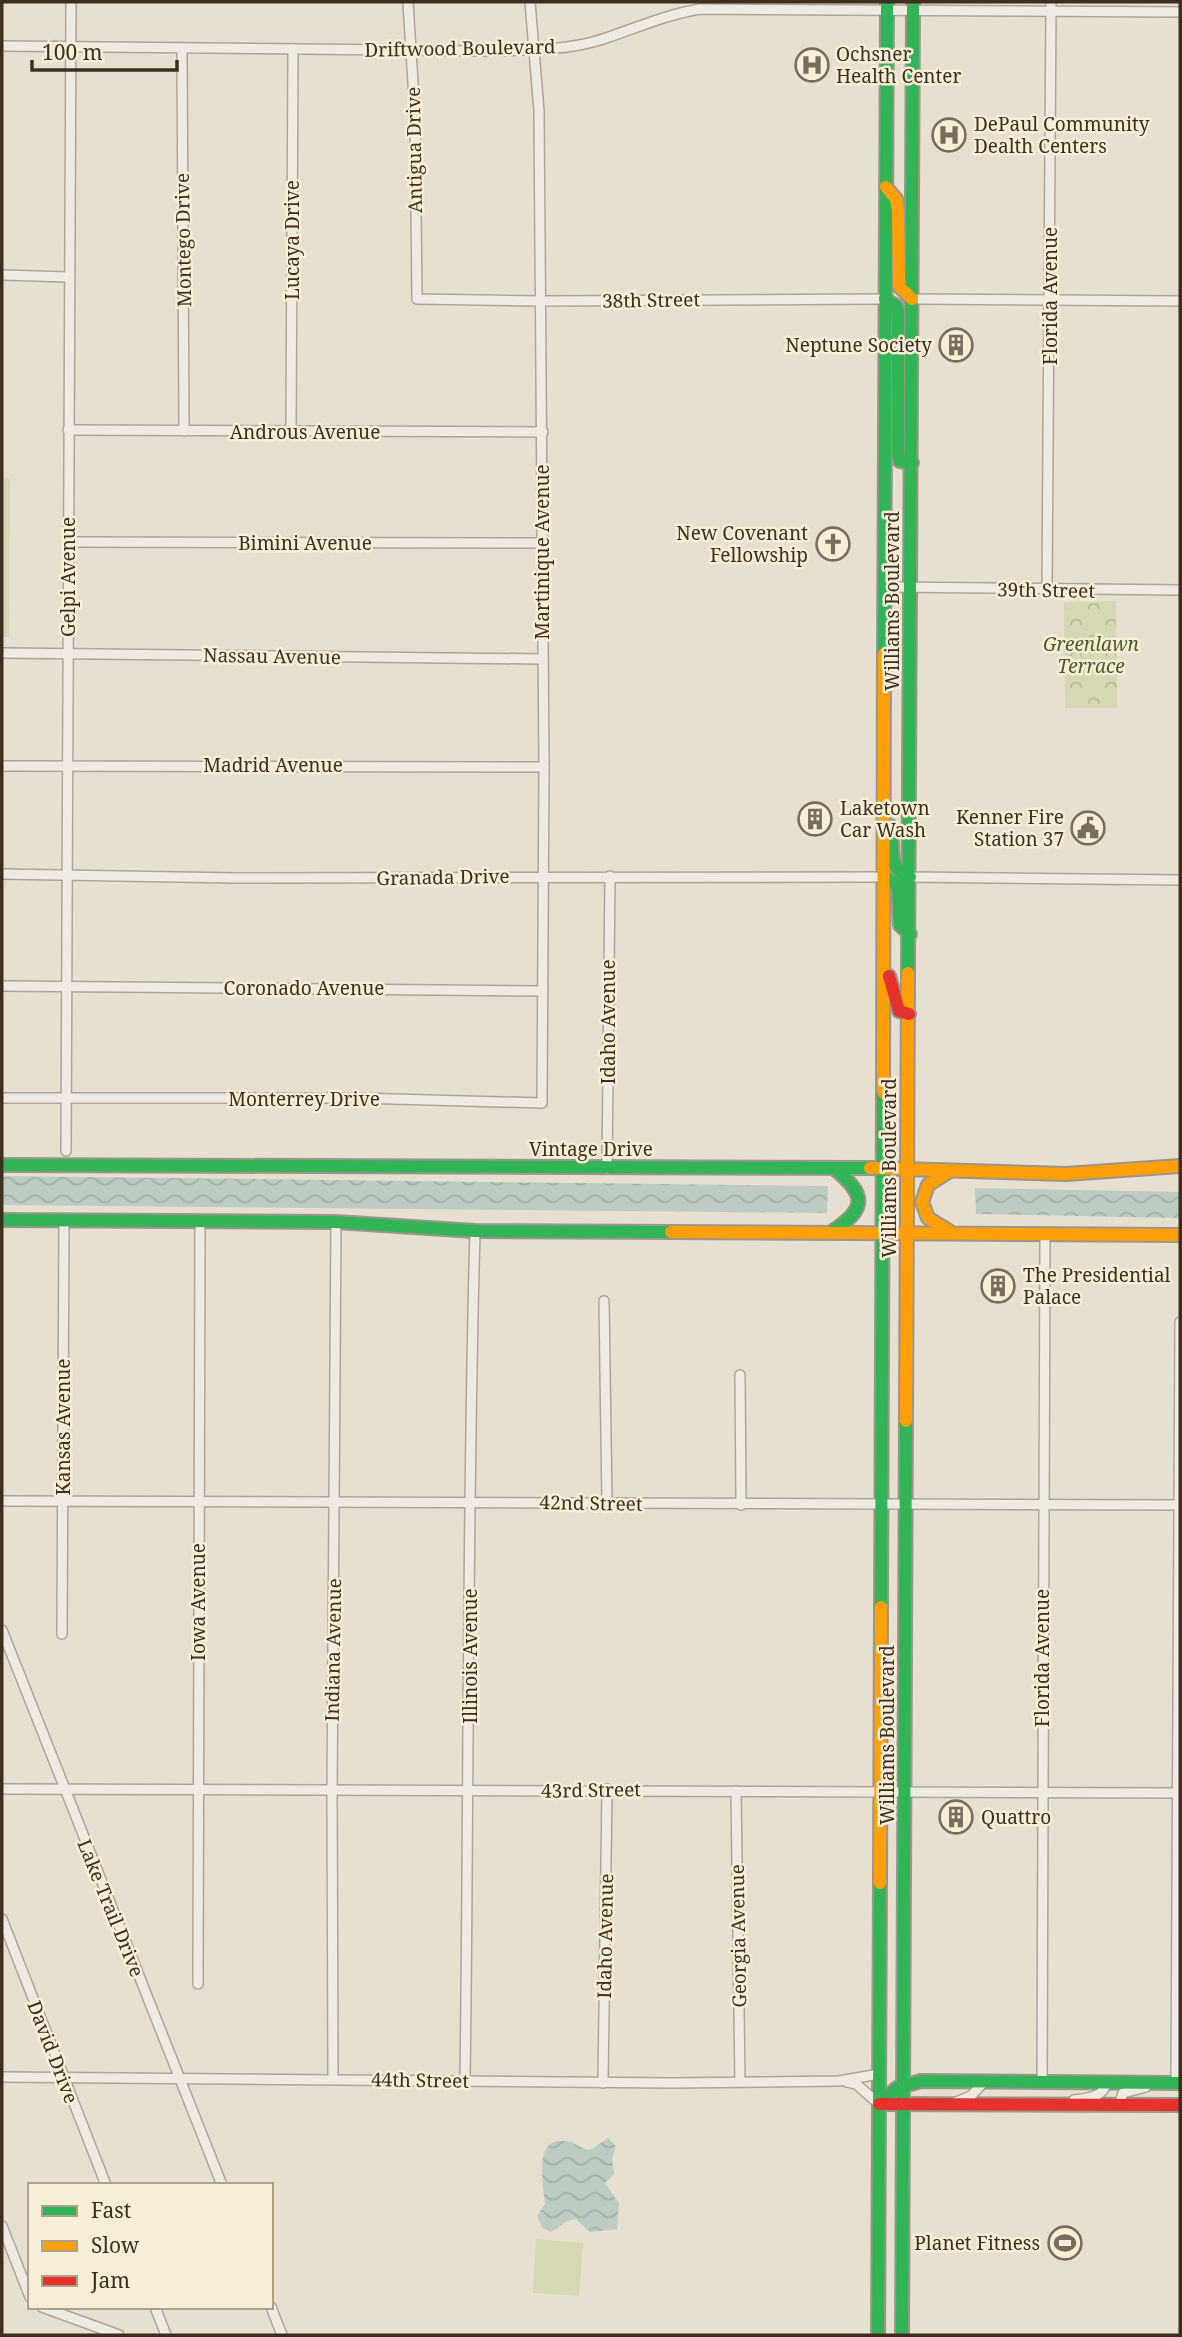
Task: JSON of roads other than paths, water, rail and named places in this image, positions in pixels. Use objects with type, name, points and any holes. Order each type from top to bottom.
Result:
[{"type":"street","name":"Gelpi Avenue","points":[[66,1151],[71,2]]},
{"type":"street","name":"Antigua Drive","points":[[408,2],[417,299]]},
{"type":"street","name":"Martinique Avenue","points":[[530,2],[540,111],[544,767],[542,1103]]},
{"type":"street","name":"Williams Boulevard","points":[[878,2335],[887,6]]},
{"type":"street","name":"Driftwood Boulevard","points":[[2,46],[533,49],[598,41],[664,15],[699,9],[913,6],[1051,7],[1180,12]]},
{"type":"street","name":"Williams Boulevard","points":[[902,2335],[913,6]]},
{"type":"street","name":"Florida Avenue","points":[[1047,591],[1051,7]]},
{"type":"street","name":"Montego Drive","points":[[182,49],[184,431]]},
{"type":"street","name":"Lucaya Drive","points":[[291,432],[293,49]]},
{"type":"street","points":[[886,187],[896,199],[898,211],[899,286],[912,299],[1180,301]]},
{"type":"street","points":[[2,275],[68,277]]},
{"type":"street","name":"38th Street","points":[[417,299],[886,299]]},
{"type":"street","points":[[886,299],[896,306],[898,313],[898,455],[900,461],[912,463]]},
{"type":"street","name":"Androus Avenue","points":[[68,430],[543,432]]},
{"type":"street","name":"Bimini Avenue","points":[[69,542],[542,543]]},
{"type":"street","name":"39th Street","points":[[885,587],[1047,591],[1180,590]]},
{"type":"street","name":"Nassau Avenue","points":[[2,653],[542,659]]},
{"type":"street","name":"Madrid Avenue","points":[[2,766],[270,764],[544,767]]},
{"type":"street","points":[[884,817],[892,830],[894,869],[898,874],[910,877],[1180,880]]},
{"type":"street","name":"Granada Drive","points":[[2,874],[236,878],[884,877]]},
{"type":"street","name":"Idaho Avenue","points":[[607,1168],[610,876]]},
{"type":"street","points":[[884,877],[898,885],[900,925],[910,934]]},
{"type":"street","points":[[884,938],[895,1005],[899,1011],[909,1014]]},
{"type":"street","name":"Coronado Avenue","points":[[2,986],[543,991]]},
{"type":"street","name":"Monterrey Drive","points":[[2,1098],[358,1098],[542,1103]]},
{"type":"street","name":"Vintage Drive","points":[[2,1165],[908,1168],[1066,1174],[1180,1166]]},
{"type":"street","points":[[829,1232],[854,1217],[859,1201],[852,1183],[835,1169]]},
{"type":"street","points":[[952,1170],[928,1183],[922,1204],[930,1221],[960,1234]]},
{"type":"street","points":[[2,1220],[336,1222],[475,1231],[1180,1235]]},
{"type":"street","name":"Kansas Avenue","points":[[62,1634],[64,1220]]},
{"type":"street","name":"Iowa Avenue","points":[[198,1984],[200,1220]]},
{"type":"street","name":"Indiana Avenue","points":[[333,2079],[331,1792],[336,1222]]},
{"type":"street","name":"Illinois Avenue","points":[[465,2081],[470,1791],[469,1430],[475,1231]]},
{"type":"street","name":"Florida Avenue","points":[[1042,2082],[1045,1234]]},
{"type":"street","points":[[604,1301],[607,1503]]},
{"type":"street","points":[[1175,2082],[1180,1322]]},
{"type":"street","points":[[740,1375],[741,1505]]},
{"type":"street","name":"42nd Street","points":[[2,1501],[741,1505],[881,1501],[1180,1505]]},
{"type":"street","name":"Lake Trail Drive","points":[[2,1630],[221,2183]]},
{"type":"street","name":"43rd Street","points":[[2,1789],[1179,1793]]},
{"type":"street","name":"Idaho Avenue","points":[[603,2082],[607,1789]]},
{"type":"street","name":"Georgia Avenue","points":[[736,1791],[740,2081]]},
{"type":"street","name":"David Drive","points":[[2,1919],[105,2183]]},
{"type":"street","points":[[879,2074],[904,2104]]},
{"type":"street","name":"44th Street","points":[[2,2077],[603,2082],[839,2081],[879,2074]]},
{"type":"street","name":"44th Street","points":[[839,2081],[856,2084],[879,2105]]},
{"type":"street","points":[[944,2104],[971,2096],[984,2082]]},
{"type":"street","points":[[1048,2105],[1093,2097],[1105,2089],[1107,2082]]},
{"type":"street","points":[[879,2105],[891,2091],[904,2083],[1175,2082]]},
{"type":"street","points":[[1119,2105],[1123,2093],[1175,2082]]},
{"type":"street","points":[[879,2105],[1180,2105]]},
{"type":"street","points":[[2,2226],[28,2292]]},
{"type":"street","points":[[2,2262],[14,2258]]},
{"type":"street","points":[[48,2309],[119,2335]]},
{"type":"street","points":[[156,2309],[166,2335]]},
{"type":"street","points":[[272,2309],[282,2335]]},
{"type":"water","points":[[2,1176],[828,1186],[827,1213],[2,1205]]},
{"type":"water","points":[[975,1188],[1180,1192],[1180,1218],[976,1214]]},
{"type":"water","points":[[608,2138],[616,2146],[612,2159],[614,2174],[605,2183],[619,2203],[617,2229],[590,2232],[576,2219],[550,2232],[542,2227],[537,2216],[545,2204],[542,2164],[548,2147],[555,2142],[565,2141],[590,2150]]},
{"type":"place","name":"Ochsner Health Center","points":[[812,65]]},
{"type":"place","name":"DePaul Community Dealth Centers","points":[[949,135]]},
{"type":"place","name":"Neptune Society","points":[[956,345]]},
{"type":"place","name":"New Covenant Fellowship","points":[[833,544]]},
{"type":"place","name":"Laketown Car Wash","points":[[815,819]]},
{"type":"place","name":"Kenner Fire Station 37","points":[[1088,828]]},
{"type":"place","name":"The Presidential Palace","points":[[998,1286]]},
{"type":"place","name":"Quattro","points":[[956,1817]]},
{"type":"place","name":"Planet Fitness","points":[[1065,2243]]},
{"type":"park label","name":"Greenlawn Terrace","points":[[1091,655]]}]
